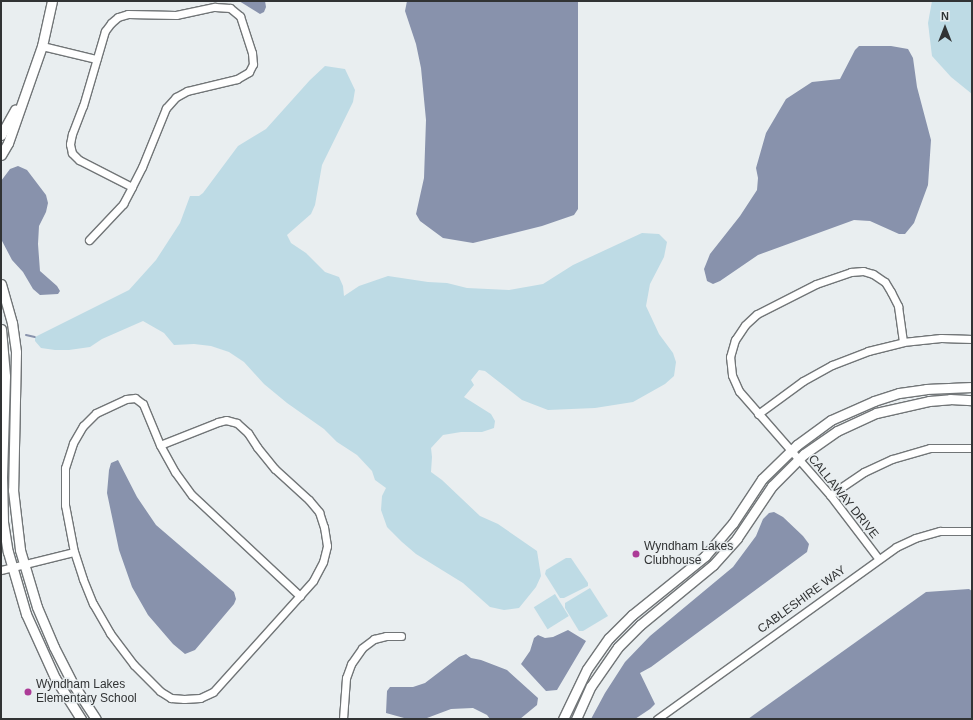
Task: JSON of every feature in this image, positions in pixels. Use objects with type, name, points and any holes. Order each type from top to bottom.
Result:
[{"type":"street","points":[[1,154],[8,143],[42,46],[52,1]]},
{"type":"street","points":[[89,240],[123,204],[132,188],[142,167],[166,108],[176,97],[187,91],[237,79],[249,72],[253,64],[252,53],[240,16],[230,8],[215,7],[176,15],[128,14],[118,17],[105,31],[70,144],[72,153],[79,160],[132,188]]},
{"type":"street","points":[[42,46],[96,60]]},
{"type":"street","points":[[1,135],[28,86]]},
{"type":"street","name":"CALLAWAY DRIVE","points":[[878,558],[830,495],[738,391],[732,375],[730,357],[735,340],[745,325],[757,314],[816,284],[851,272],[863,271],[873,274],[885,282],[898,306],[904,342]]},
{"type":"street","points":[[1,284],[12,323],[16,352],[13,490],[14,514],[23,564],[37,607],[66,671],[96,719]]},
{"type":"street","points":[[1,329],[5,376],[2,477],[3,522],[12,567],[26,614],[55,678],[82,719]]},
{"type":"street","points":[[758,414],[803,381],[832,365],[868,351],[904,342],[941,338],[972,339]]},
{"type":"street","points":[[564,719],[580,680],[595,656],[626,621],[705,556],[733,524],[762,479],[790,450],[831,420],[874,401],[899,393],[926,388],[972,387]]},
{"type":"street","points":[[160,444],[226,420],[237,424],[248,433],[257,447],[276,470],[319,512],[324,527],[327,546],[323,562],[314,581],[213,692],[200,698],[184,700],[171,698],[160,691],[134,665],[110,633],[93,604],[74,552],[65,505],[65,468],[73,443],[83,426],[96,413],[126,399],[135,398],[143,404],[160,444],[175,472],[192,495],[300,596]]},
{"type":"street","points":[[576,719],[591,686],[604,664],[634,631],[713,565],[737,538],[772,486],[798,459],[837,431],[876,413],[929,401],[950,399],[972,400]]},
{"type":"street","points":[[830,495],[864,472],[892,459],[930,448],[972,448]]},
{"type":"street","name":"CABLESHIRE WAY","points":[[657,719],[878,558],[905,542],[927,534],[953,530],[972,530]]},
{"type":"street","points":[[1,570],[74,552]]},
{"type":"street","points":[[626,621],[634,631]]},
{"type":"street","points":[[343,719],[346,678],[350,664],[362,648],[374,639],[386,636],[400,636]]},
{"type":"street","points":[[55,678],[66,671]]},
{"type":"shaded area","points":[[239,1],[265,1],[266,7],[264,12],[260,14]]},
{"type":"shaded area","points":[[407,1],[578,1],[578,209],[574,215],[542,226],[473,243],[443,238],[420,221],[416,214],[424,178],[426,120],[421,68],[416,44],[405,11]]},
{"type":"shaded area","points":[[932,1],[972,1],[972,94],[951,77],[932,56],[928,23]]},
{"type":"shaded area","points":[[859,46],[891,46],[908,49],[913,58],[917,87],[931,140],[928,185],[914,223],[905,234],[899,234],[870,221],[854,220],[758,255],[720,281],[713,284],[707,281],[704,269],[710,254],[740,216],[757,190],[758,178],[756,168],[766,133],[786,99],[812,82],[840,79],[855,50]]},
{"type":"shaded area","points":[[325,66],[345,69],[355,90],[353,102],[322,165],[315,205],[311,214],[287,235],[291,243],[306,253],[325,272],[339,277],[343,286],[344,296],[359,286],[388,276],[428,282],[447,283],[467,288],[509,290],[543,284],[573,265],[642,233],[659,234],[667,242],[664,257],[650,284],[646,306],[659,334],[673,353],[676,362],[674,376],[665,384],[633,402],[595,408],[548,410],[522,400],[485,371],[479,370],[471,380],[474,385],[464,397],[491,414],[495,421],[494,428],[482,432],[461,432],[443,435],[431,448],[431,472],[442,480],[480,516],[498,524],[537,551],[541,576],[536,587],[519,608],[504,610],[490,607],[463,583],[416,554],[402,542],[387,527],[381,510],[382,496],[386,488],[375,480],[372,471],[357,455],[337,442],[324,429],[287,403],[264,384],[244,362],[229,352],[211,346],[194,344],[174,345],[164,333],[143,321],[102,339],[90,347],[55,350],[41,348],[35,341],[35,337],[129,290],[156,260],[180,223],[190,196],[199,196],[203,193],[238,146],[266,129],[310,80]]},
{"type":"shaded area","points":[[18,166],[27,170],[46,195],[48,203],[46,212],[39,226],[38,244],[40,271],[57,286],[60,291],[58,294],[40,295],[33,289],[23,272],[12,260],[1,239],[1,181],[10,169]]},
{"type":"shaded area","points":[[118,460],[137,497],[156,525],[234,592],[236,599],[234,604],[195,650],[185,654],[173,644],[148,615],[132,587],[119,550],[107,493],[111,463]]},
{"type":"shaded area","points":[[774,512],[783,517],[803,536],[809,544],[807,552],[651,667],[640,673],[655,704],[650,709],[635,719],[591,719],[605,693],[625,662],[650,636],[733,567],[756,536],[763,519],[769,513]]},
{"type":"shaded area","points":[[566,558],[571,558],[588,583],[588,586],[564,598],[560,598],[545,574],[546,570]]},
{"type":"shaded area","points":[[590,588],[608,616],[583,631],[579,631],[565,608],[565,603]]},
{"type":"shaded area","points":[[969,589],[972,591],[972,719],[748,719],[926,592]]},
{"type":"shaded area","points":[[555,594],[569,616],[548,629],[534,607]]},
{"type":"shaded area","points":[[568,630],[586,641],[557,690],[546,691],[521,664],[530,651],[534,638],[538,635],[545,638],[553,637]]},
{"type":"shaded area","points":[[466,654],[471,658],[481,660],[507,670],[538,698],[537,705],[520,719],[490,719],[487,715],[473,708],[451,709],[427,718],[404,718],[386,713],[387,691],[390,687],[413,687],[425,683],[459,657]]},
{"type":"waterway","points":[[26,335],[35,337]]},
{"type":"place","name":"Wyndham Lakes Clubhouse","points":[[636,554]]},
{"type":"place","name":"Wyndham Lakes Elementary School","points":[[28,692]]}]
